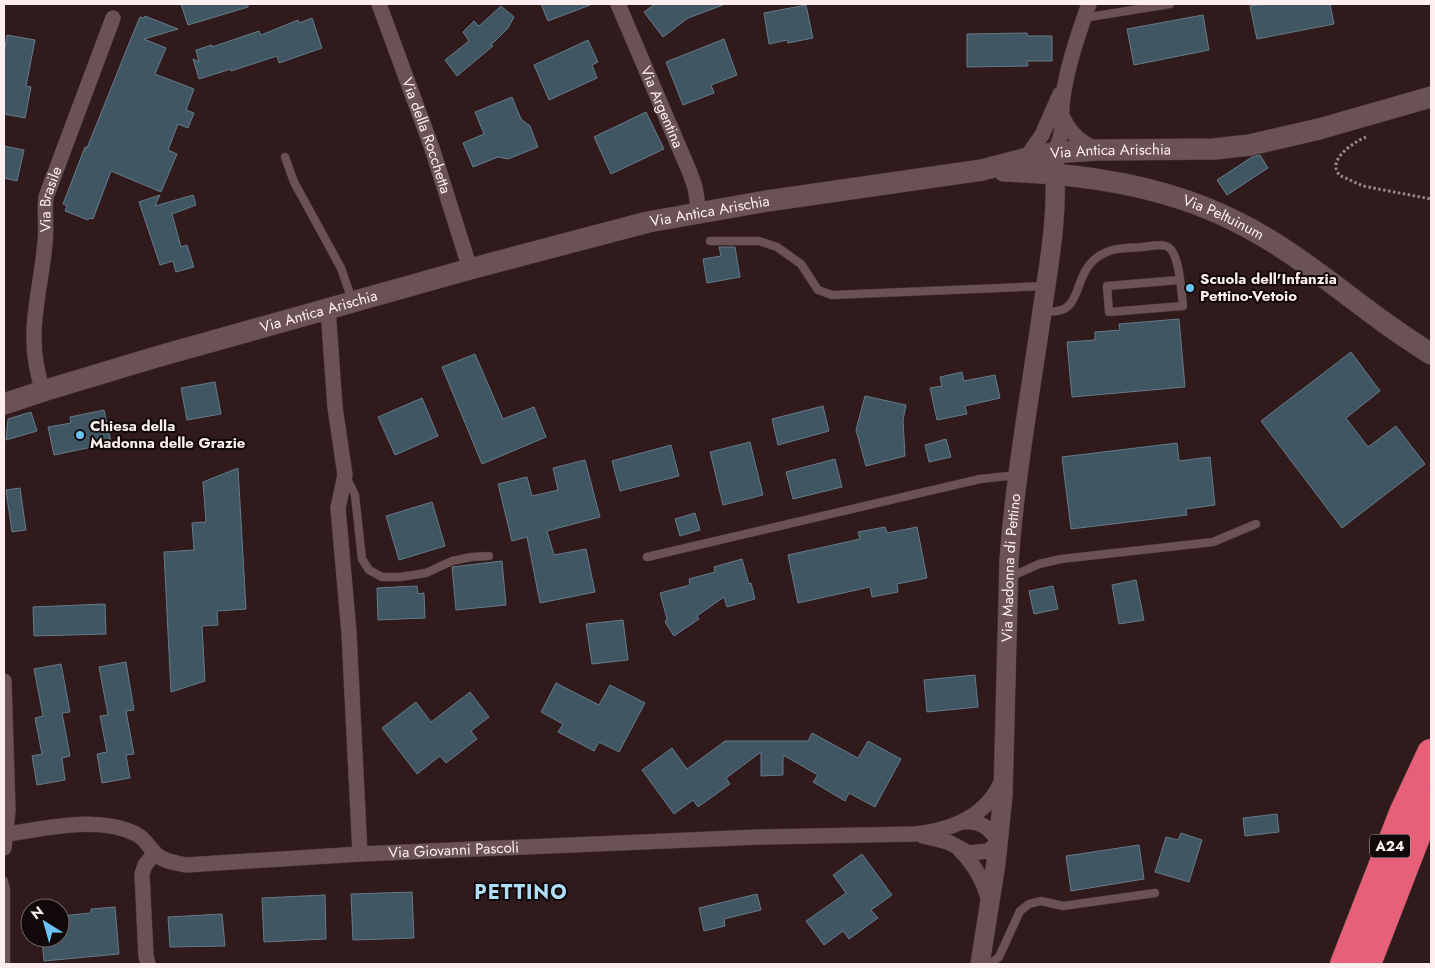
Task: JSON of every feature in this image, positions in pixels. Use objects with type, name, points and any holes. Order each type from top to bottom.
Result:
[{"type":"highway","name":"A24","points":[[1360,953],[1404,812],[1431,753]]},
{"type":"highway","name":"A24","points":[[1360,953],[1431,803]]},
{"type":"main road","name":"Via Antica Arischia","points":[[4,404],[43,391],[353,302],[614,230],[699,212],[982,170],[1026,158],[1054,163],[1097,150],[1214,149],[1250,145],[1319,129],[1431,98]]},
{"type":"main road","points":[[1128,150],[1116,156],[1111,165],[1118,179],[1129,184]]},
{"type":"main road","name":"Via Peltuinum","points":[[982,170],[1054,163],[1206,208],[1233,220],[1269,240],[1431,354]]},
{"type":"street","name":"Via della Rocchetta","points":[[379,4],[432,148],[470,270]]},
{"type":"street","name":"Via Argentina","points":[[618,4],[690,173],[695,187],[699,212]]},
{"type":"street","points":[[1026,158],[1056,118],[1086,11]]},
{"type":"street","name":"Via Brasile","points":[[43,391],[35,364],[33,333],[46,242],[44,208],[46,197],[113,18]]},
{"type":"street","points":[[1056,118],[1080,141],[1097,150]]},
{"type":"street","points":[[1054,163],[1061,137],[1056,118]]},
{"type":"street","name":"Via Madonna di Pettino","points":[[980,964],[999,842],[1004,777],[1008,578],[1017,474],[1046,286],[1054,218],[1054,163]]},
{"type":"street","points":[[328,310],[335,407],[345,475],[338,508],[349,633],[360,854]]},
{"type":"street","points":[[4,680],[8,811],[5,841]]},
{"type":"street","name":"Via Giovanni Pascoli","points":[[962,822],[984,807],[993,797],[1004,777]]},
{"type":"street","name":"Via Giovanni Pascoli","points":[[5,841],[84,825],[108,825],[138,835],[165,860],[186,865],[360,854],[758,837],[914,834],[933,832],[969,821],[989,828],[999,842],[988,851],[969,853],[960,850]]},
{"type":"street","name":"Via Giovanni Pascoli","points":[[914,834],[948,842],[960,850],[978,870],[989,903]]},
{"type":"street","points":[[148,964],[142,882],[145,865],[156,853]]},
{"type":"lane","points":[[1086,11],[1170,4]]},
{"type":"lane","points":[[285,157],[294,182],[341,268],[353,302]]},
{"type":"lane","points":[[710,241],[759,241],[777,247],[801,264],[818,290],[832,295],[1046,286]]},
{"type":"lane","points":[[1042,311],[1057,312],[1067,308],[1074,299],[1085,270],[1099,256],[1112,250],[1159,245],[1168,246],[1175,255],[1180,280],[1183,306],[1109,312],[1107,286],[1180,280]]},
{"type":"lane","points":[[646,556],[980,479],[1017,474]]},
{"type":"lane","points":[[345,475],[355,495],[362,559],[369,570],[382,577],[400,577],[426,573],[452,561],[489,556]]},
{"type":"lane","points":[[1008,578],[1039,564],[1061,559],[1213,542],[1256,524]]},
{"type":"lane","points":[[4,881],[6,890],[6,964]]},
{"type":"lane","points":[[990,964],[999,957],[1020,911],[1029,904],[1041,901],[1063,906],[1155,894]]},
{"type":"path","points":[[1370,135],[1340,155],[1336,168],[1339,175],[1363,186],[1431,199]]},
{"type":"building","points":[[181,4],[248,4],[248,7],[188,25]]},
{"type":"building","points":[[541,4],[589,4],[590,5],[548,21]]},
{"type":"building","points":[[655,4],[723,5],[688,18],[663,37],[644,12]]},
{"type":"building","points":[[1263,4],[1330,4],[1334,24],[1257,39],[1250,6]]},
{"type":"building","points":[[806,5],[813,38],[788,43],[787,40],[769,44],[764,13]]},
{"type":"building","points":[[501,6],[514,17],[508,28],[491,45],[493,46],[457,76],[445,60],[469,41],[463,32],[474,21],[479,26]]},
{"type":"building","points":[[1203,15],[1209,50],[1134,65],[1127,29]]},
{"type":"building","points":[[145,16],[178,29],[144,39],[166,48],[155,74],[194,89],[186,110],[194,113],[188,128],[178,124],[168,150],[177,154],[161,192],[111,171],[93,219],[89,218],[88,220],[65,211],[67,206],[63,204],[140,17],[144,18]]},
{"type":"building","points":[[312,18],[322,48],[279,63],[277,56],[199,79],[193,59],[199,62],[196,50],[212,45],[212,47],[259,31],[261,35],[298,20],[299,23]]},
{"type":"building","points":[[1027,33],[1028,36],[1052,36],[1052,61],[1027,61],[1028,66],[967,67],[967,34]]},
{"type":"building","points":[[7,35],[35,40],[26,86],[31,87],[25,118],[4,114],[4,54]]},
{"type":"building","points":[[724,39],[737,75],[711,85],[714,93],[683,105],[666,62]]},
{"type":"building","points":[[588,40],[598,62],[592,65],[597,78],[549,100],[534,65]]},
{"type":"building","points":[[512,97],[521,119],[530,126],[538,147],[508,159],[498,157],[473,167],[463,143],[484,134],[475,112]]},
{"type":"building","points":[[646,112],[664,149],[611,174],[594,137]]},
{"type":"building","points":[[4,146],[24,150],[17,181],[4,178]]},
{"type":"building","points":[[1260,155],[1268,168],[1227,195],[1217,180],[1252,157]]},
{"type":"building","points":[[160,195],[155,206],[193,195],[196,205],[172,214],[181,247],[187,245],[194,267],[176,272],[173,261],[160,265],[139,202]]},
{"type":"building","points":[[719,247],[735,247],[740,277],[707,283],[703,259],[721,256]]},
{"type":"building","points":[[1179,319],[1185,387],[1072,397],[1067,342],[1095,340],[1095,332],[1120,330],[1119,324]]},
{"type":"building","points":[[1351,352],[1380,391],[1346,418],[1368,447],[1396,426],[1425,464],[1342,528],[1261,421]]},
{"type":"building","points":[[475,354],[503,419],[534,407],[546,437],[482,464],[442,367]]},
{"type":"building","points":[[962,372],[964,381],[995,375],[1000,398],[965,406],[967,414],[937,420],[930,388],[942,386],[940,377]]},
{"type":"building","points":[[215,382],[221,414],[187,420],[181,388]]},
{"type":"building","points":[[865,396],[906,405],[903,420],[905,456],[866,466],[856,430]]},
{"type":"building","points":[[422,398],[438,436],[395,455],[378,417]]},
{"type":"building","points":[[823,406],[829,431],[778,445],[772,419]]},
{"type":"building","name":"Chiesa della Madonna delle Grazie","points":[[104,410],[111,443],[54,455],[48,427],[71,423],[70,417]]},
{"type":"building","points":[[31,412],[37,431],[6,440],[8,419]]},
{"type":"building","points":[[946,439],[951,457],[929,462],[925,445]]},
{"type":"building","points":[[750,442],[763,495],[723,505],[710,452]]},
{"type":"building","points":[[1177,443],[1179,461],[1210,457],[1215,505],[1186,509],[1187,515],[1071,529],[1062,457]]},
{"type":"building","points":[[671,445],[679,476],[620,491],[612,461]]},
{"type":"building","points":[[835,459],[842,487],[793,499],[786,472]]},
{"type":"building","points":[[585,460],[600,517],[547,531],[554,555],[586,549],[595,592],[540,603],[527,537],[512,541],[498,484],[527,477],[532,496],[558,490],[553,468]]},
{"type":"building","points":[[238,468],[246,609],[217,611],[218,625],[202,626],[205,681],[171,692],[164,552],[194,550],[192,523],[206,522],[203,482]]},
{"type":"building","points":[[20,488],[26,530],[12,532],[6,490]]},
{"type":"building","points":[[432,502],[445,546],[399,560],[386,516]]},
{"type":"building","points":[[695,513],[700,530],[680,536],[675,519]]},
{"type":"building","points":[[885,527],[887,533],[917,527],[927,578],[897,584],[898,592],[872,597],[870,587],[798,603],[788,555],[860,539],[858,532]]},
{"type":"building","points":[[742,559],[755,599],[727,607],[724,597],[697,616],[699,619],[674,636],[665,622],[667,619],[660,593],[690,585],[689,579],[715,572],[714,567]]},
{"type":"building","points":[[502,561],[506,605],[456,610],[452,567]]},
{"type":"building","points":[[1136,580],[1144,620],[1119,624],[1112,585]]},
{"type":"building","points":[[417,586],[418,594],[424,593],[425,618],[378,620],[377,588]]},
{"type":"building","points":[[1053,586],[1058,609],[1034,614],[1029,591]]},
{"type":"building","points":[[105,604],[106,634],[34,636],[33,607]]},
{"type":"building","points":[[623,620],[628,660],[592,664],[586,624]]},
{"type":"building","points":[[126,662],[134,710],[126,711],[134,754],[126,755],[130,778],[102,783],[97,754],[107,752],[100,716],[108,715],[99,667]]},
{"type":"building","points":[[61,664],[70,712],[62,713],[70,756],[62,758],[65,780],[37,785],[32,756],[42,754],[35,718],[43,716],[34,669]]},
{"type":"building","points":[[975,675],[978,707],[927,712],[924,680]]},
{"type":"building","points":[[556,683],[599,705],[610,685],[645,703],[619,752],[599,742],[594,751],[558,732],[563,724],[541,712]]},
{"type":"building","points":[[470,692],[489,717],[471,731],[477,739],[446,763],[440,756],[417,774],[382,728],[416,702],[431,722]]},
{"type":"building","points":[[812,733],[858,758],[868,741],[901,759],[875,807],[849,793],[845,801],[813,782],[818,775],[783,755],[783,775],[761,776],[761,752],[726,778],[730,784],[698,807],[693,800],[674,814],[642,770],[672,748],[687,769],[725,741],[808,741]]},
{"type":"building","points":[[1277,814],[1279,832],[1245,836],[1243,818]]},
{"type":"building","points":[[1181,833],[1202,840],[1189,882],[1155,872],[1166,837],[1178,840]]},
{"type":"building","points":[[1139,845],[1144,879],[1071,891],[1066,856]]},
{"type":"building","points":[[862,854],[892,895],[871,910],[878,918],[849,939],[843,931],[824,945],[806,921],[846,893],[833,875]]},
{"type":"building","points":[[412,892],[414,938],[353,940],[351,894]]},
{"type":"building","points":[[757,894],[761,910],[724,919],[725,926],[704,931],[699,908]]},
{"type":"building","points":[[325,895],[326,939],[264,942],[262,898]]},
{"type":"building","points":[[115,907],[119,954],[44,961],[43,948],[70,948],[70,915],[91,913],[91,909]]},
{"type":"building","points":[[222,914],[225,946],[170,947],[168,917]]},
{"type":"place","name":"Scuola dell'Infanzia Pettino-Vetoio","points":[[1190,288]]},
{"type":"place","name":"Chiesa della Madonna delle Grazie","points":[[80,435]]},
{"type":"district","name":"PETTINO","points":[[521,892]]}]
